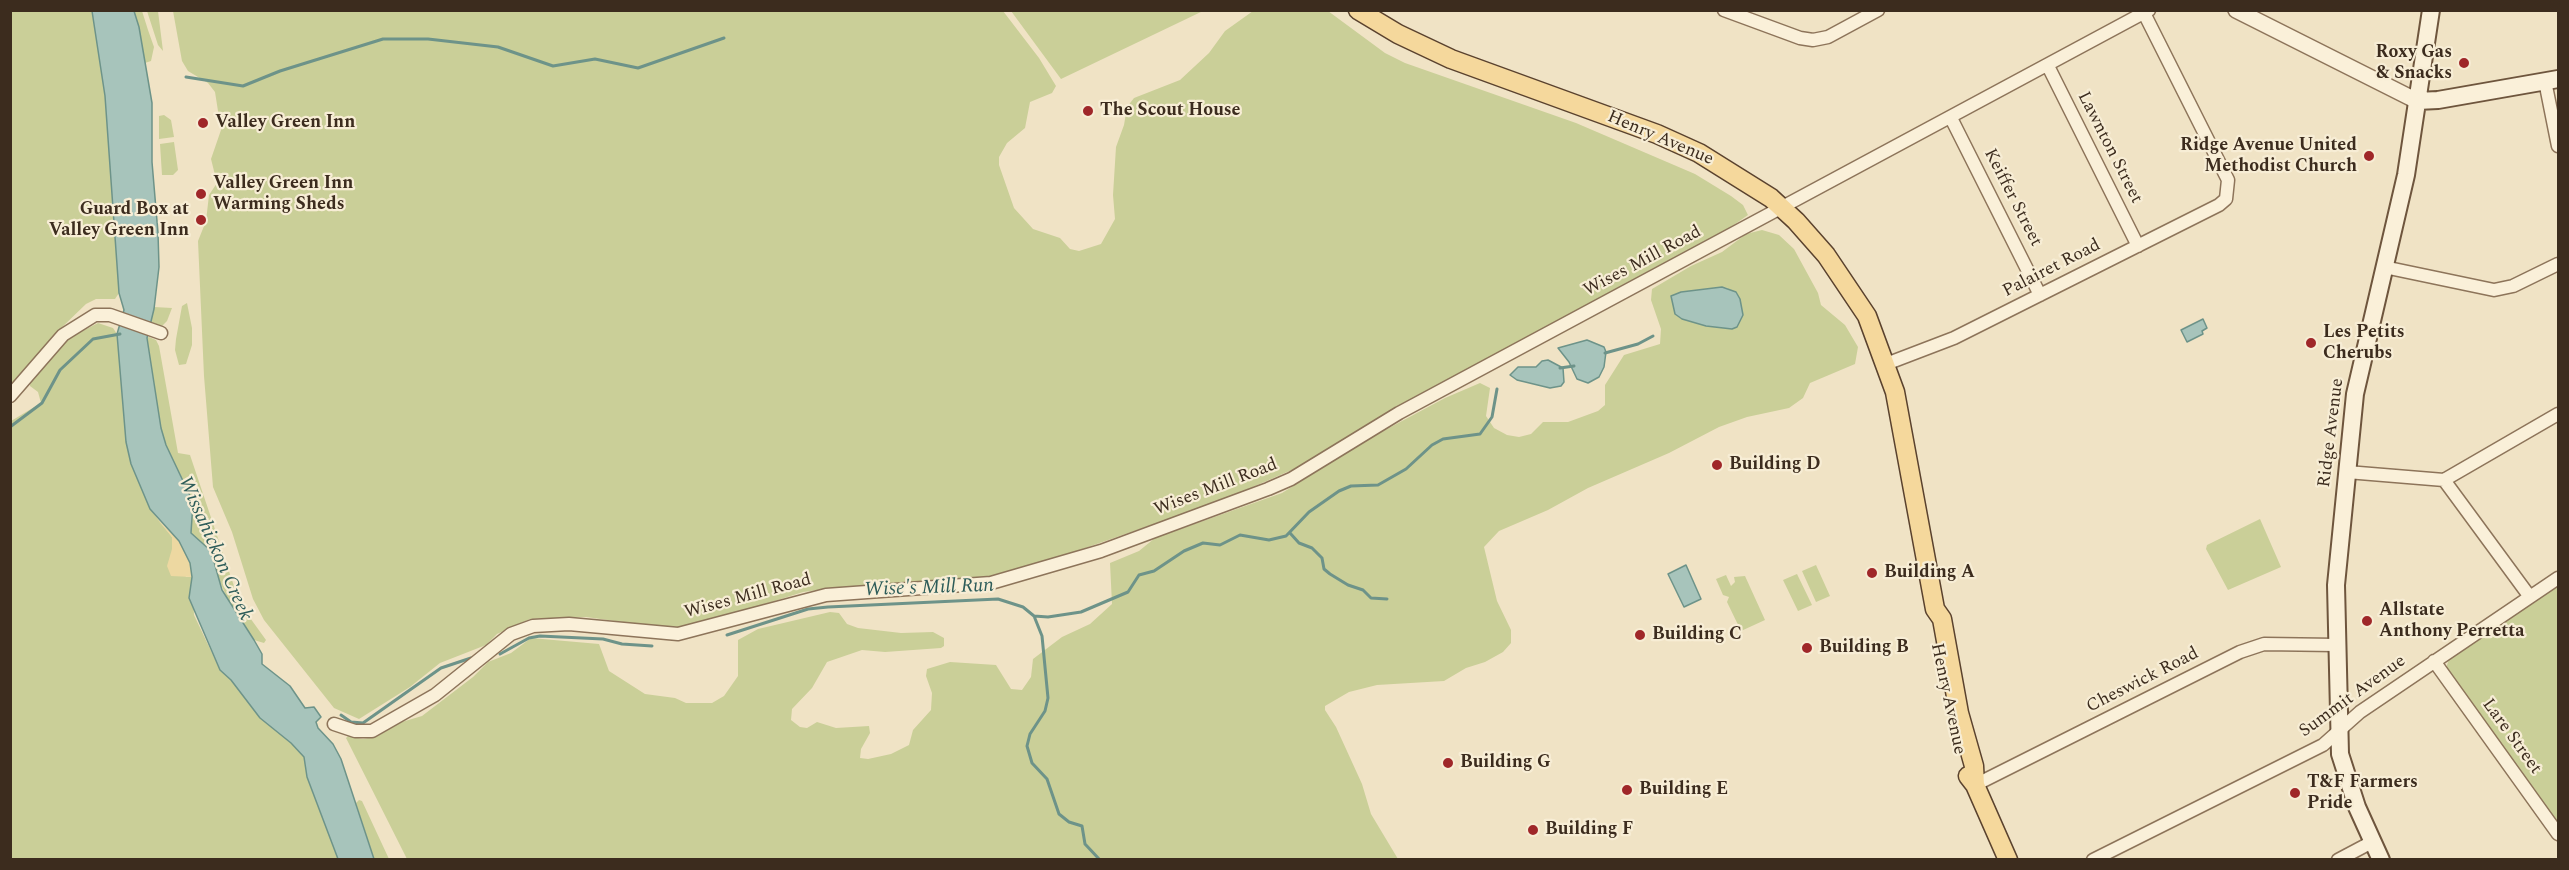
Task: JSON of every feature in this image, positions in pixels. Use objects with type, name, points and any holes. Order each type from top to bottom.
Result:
[{"type":"main road","name":"Henry Avenue","points":[[1358,10],[1398,34],[1451,58],[1680,143],[1738,175],[1782,208],[1811,237],[1849,287],[1866,316],[1886,364],[1898,404],[1935,609],[1942,619],[1959,713],[1974,766],[1975,785],[2008,860]]},
{"type":"main road","name":"Ridge Avenue","points":[[2381,860],[2345,776],[2338,731],[2337,577],[2357,383],[2403,189],[2431,10]]},
{"type":"main road","points":[[2417,100],[2438,100],[2552,80]]},
{"type":"street","points":[[1724,10],[1800,38],[1813,40],[1828,37],[1878,10]]},
{"type":"street","points":[[2236,10],[2417,100]]},
{"type":"street","name":"Wises Mill Road","points":[[334,724],[355,731],[372,730],[435,695],[511,634],[532,626],[569,624],[686,633],[826,595],[991,583],[1116,545],[1280,484],[1390,418],[2147,12]]},
{"type":"street","name":"Palairet Road","points":[[1886,364],[1943,343],[2219,205],[2228,195],[2228,180],[2147,12]]},
{"type":"street","name":"Lawnton Street","points":[[2048,66],[2138,246]]},
{"type":"street","points":[[2552,80],[2559,146]]},
{"type":"street","name":"Keiffer Street","points":[[1951,118],[2040,295]]},
{"type":"street","points":[[2384,267],[2494,290],[2513,286],[2559,264]]},
{"type":"street","points":[[10,396],[70,330],[95,315],[110,315],[160,333]]},
{"type":"street","points":[[2347,472],[2444,480],[2559,414]]},
{"type":"street","points":[[2444,480],[2530,597]]},
{"type":"street","name":"Summit Avenue","points":[[2093,860],[2324,745],[2360,712],[2559,578]]},
{"type":"street","name":"Cheswick Road","points":[[1975,785],[2240,652],[2264,645],[2336,645]]},
{"type":"street","name":"Lare Street","points":[[2434,661],[2559,834]]},
{"type":"street","points":[[2338,860],[2373,842]]},
{"type":"green space","points":[[11,11],[92,11],[105,96],[119,293],[115,299],[96,299],[86,304],[56,333],[11,388]]},
{"type":"green space","points":[[134,11],[142,11],[154,47],[151,61],[145,63]]},
{"type":"green space","points":[[147,11],[158,11],[163,51],[158,45]]},
{"type":"green space","points":[[173,11],[1003,11],[1039,58],[1056,86],[1052,93],[1030,102],[1025,128],[1007,143],[999,157],[999,165],[1014,208],[1033,229],[1060,238],[1070,249],[1079,251],[1101,244],[1115,219],[1113,195],[1116,147],[1124,125],[1127,107],[1134,98],[1180,80],[1209,53],[1225,31],[1253,11],[1328,11],[1385,53],[1405,63],[1576,123],[1695,174],[1743,205],[1748,215],[1728,229],[1385,414],[1310,462],[1223,500],[1045,562],[983,579],[841,587],[803,592],[740,612],[674,629],[586,617],[530,619],[497,634],[486,645],[440,663],[410,687],[359,719],[334,708],[264,620],[253,599],[232,532],[213,487],[204,376],[198,241],[206,221],[209,195],[217,183],[211,159],[221,130],[215,92],[208,83],[188,71],[182,61]]},
{"type":"green space","points":[[1011,11],[1203,11],[1061,79]]},
{"type":"green space","points":[[164,115],[171,120],[174,137],[159,139],[159,116]]},
{"type":"green space","points":[[174,142],[178,170],[173,175],[162,175],[160,144]]},
{"type":"green space","points":[[1762,230],[1779,235],[1794,249],[1818,293],[1821,305],[1845,325],[1858,347],[1855,364],[1810,383],[1803,398],[1789,408],[1747,417],[1719,427],[1669,453],[1588,488],[1548,510],[1499,531],[1484,547],[1497,601],[1511,630],[1511,643],[1503,652],[1485,662],[1466,668],[1444,681],[1377,685],[1349,692],[1325,706],[1362,784],[1371,814],[1398,859],[407,859],[346,738],[348,736],[363,739],[378,736],[395,724],[422,716],[473,677],[488,662],[511,653],[531,638],[599,644],[609,671],[645,694],[675,698],[686,703],[712,703],[724,696],[738,676],[738,640],[758,629],[830,612],[839,613],[847,624],[858,628],[901,633],[933,632],[944,638],[944,646],[941,648],[885,652],[862,650],[827,662],[812,688],[792,709],[791,720],[800,727],[807,728],[817,722],[836,728],[869,726],[870,733],[861,749],[860,758],[868,759],[891,754],[909,745],[913,730],[931,710],[932,693],[926,676],[927,669],[950,662],[996,665],[1011,689],[1022,690],[1031,677],[1033,659],[1062,637],[1090,624],[1112,604],[1110,563],[1139,551],[1155,538],[1282,493],[1372,437],[1445,398],[1480,383],[1490,388],[1486,416],[1494,428],[1507,435],[1519,437],[1531,434],[1543,422],[1568,422],[1598,411],[1605,405],[1605,385],[1624,355],[1660,344],[1661,329],[1651,300],[1652,289],[1691,266],[1722,252],[1746,234]],"holes":[[[1728,288],[1732,329],[1706,326],[1682,319],[1675,314],[1671,296],[1681,292]]]},
{"type":"green space","points":[[187,303],[192,328],[192,345],[186,364],[179,365],[175,350],[176,339],[182,306]]},
{"type":"green space","points":[[154,307],[172,308],[167,321],[162,326],[150,322]]},
{"type":"green space","points":[[98,323],[113,328],[117,334],[124,420],[131,464],[150,509],[172,537],[172,549],[186,577],[192,577],[194,615],[220,670],[231,680],[260,718],[291,743],[304,757],[307,777],[338,859],[11,860],[11,421],[41,403],[38,392],[30,386],[30,383],[59,347],[71,337]]},
{"type":"green space","points":[[147,338],[156,340],[159,346],[178,453],[190,455],[240,604],[266,640],[264,643],[254,640],[231,607],[204,545],[191,533],[193,502],[166,445],[161,428]]},
{"type":"green space","points":[[2260,519],[2281,567],[2228,590],[2206,549],[2207,545]]},
{"type":"green space","points":[[1816,565],[1830,596],[1816,602],[1802,571]]},
{"type":"green space","points":[[1797,574],[1812,605],[1798,611],[1783,580]]},
{"type":"green space","points":[[1726,575],[1731,586],[1735,582],[1734,577],[1745,576],[1765,620],[1741,631],[1727,602],[1729,597],[1723,595],[1716,579]]},
{"type":"green space","points":[[2558,584],[2558,825],[2447,670],[2447,665],[2449,659]]},
{"type":"green space","points":[[359,800],[362,801],[389,859],[374,859],[356,803]]},
{"type":"sand","points":[[157,519],[179,541],[190,563],[192,577],[171,576],[167,566],[172,549],[172,537]]},
{"type":"water","points":[[92,11],[134,11],[139,27],[152,103],[152,162],[159,267],[154,309],[147,338],[161,428],[166,445],[193,502],[191,533],[211,551],[222,590],[262,654],[262,664],[290,686],[305,708],[314,707],[321,717],[316,722],[318,728],[333,744],[341,759],[374,859],[338,859],[307,777],[304,757],[291,743],[260,718],[231,680],[220,670],[189,598],[192,577],[190,563],[179,541],[150,509],[131,464],[126,442],[117,334],[124,310],[119,293],[105,96]]},
{"type":"water","points":[[1722,287],[1736,292],[1740,299],[1743,315],[1737,327],[1732,329],[1706,326],[1682,319],[1675,314],[1671,296],[1681,292]]},
{"type":"water","points":[[2203,319],[2207,328],[2202,331],[2203,334],[2187,342],[2181,330]]},
{"type":"water","points":[[1587,340],[1604,347],[1606,352],[1604,367],[1599,377],[1588,383],[1577,379],[1569,362],[1558,348]]},
{"type":"water","points":[[1548,360],[1563,368],[1564,382],[1561,386],[1550,388],[1517,380],[1510,375],[1518,367],[1536,367],[1542,361]]},
{"type":"water","points":[[1686,565],[1701,599],[1684,607],[1668,574]]},
{"type":"waterway","points":[[186,77],[243,86],[280,71],[383,39],[428,39],[498,47],[553,66],[595,59],[638,68],[724,38]]},
{"type":"waterway","points":[[10,427],[42,403],[60,370],[93,339],[120,334]]},
{"type":"waterway","points":[[1605,353],[1638,344],[1653,336]]},
{"type":"waterway","points":[[1560,368],[1574,366]]},
{"type":"waterway","points":[[1034,616],[1048,617],[1081,612],[1128,592],[1139,575],[1154,571],[1184,551],[1203,543],[1220,545],[1240,535],[1269,540],[1286,536],[1309,512],[1339,491],[1351,486],[1378,485],[1406,469],[1432,445],[1443,439],[1480,434],[1492,417],[1497,389]]},
{"type":"waterway","points":[[1290,533],[1299,543],[1312,548],[1322,558],[1324,569],[1330,574],[1348,585],[1363,590],[1371,598],[1387,599]]},
{"type":"waterway","name":"Wise's Mill Run","points":[[727,635],[808,609],[828,607],[998,599],[1023,607],[1034,616],[1042,636],[1048,698],[1045,711],[1030,734],[1027,746],[1032,763],[1047,779],[1059,814],[1069,822],[1082,826],[1085,844],[1100,860]]},
{"type":"waterway","name":"Wise's Mill Run","points":[[500,654],[529,638],[540,636],[603,639],[622,644],[652,646]]},
{"type":"waterway","name":"Wise's Mill Run","points":[[341,715],[351,722],[363,723],[441,668],[471,658]]},
{"type":"place","name":"Roxy Gas & Snacks","points":[[2464,63]]},
{"type":"place","name":"The Scout House","points":[[1088,111]]},
{"type":"place","name":"Valley Green Inn","points":[[203,123]]},
{"type":"place","name":"Ridge Avenue United Methodist Church","points":[[2369,156]]},
{"type":"place","name":"Valley Green Inn Warming Sheds","points":[[201,194]]},
{"type":"place","name":"Guard Box at Valley Green Inn","points":[[201,220]]},
{"type":"place","name":"Les Petits Cherubs","points":[[2311,343]]},
{"type":"place","name":"Building D","points":[[1717,465]]},
{"type":"place","name":"Building A","points":[[1872,573]]},
{"type":"place","name":"Allstate Anthony Perretta","points":[[2367,621]]},
{"type":"place","name":"Building C","points":[[1640,635]]},
{"type":"place","name":"Building B","points":[[1807,648]]},
{"type":"place","name":"Building G","points":[[1448,763]]},
{"type":"place","name":"Building E","points":[[1627,790]]},
{"type":"place","name":"T&F Farmers Pride","points":[[2295,793]]},
{"type":"place","name":"Building F","points":[[1533,830]]},
{"type":"water label","name":"Wissahickon Creek","points":[[214,549]]}]
